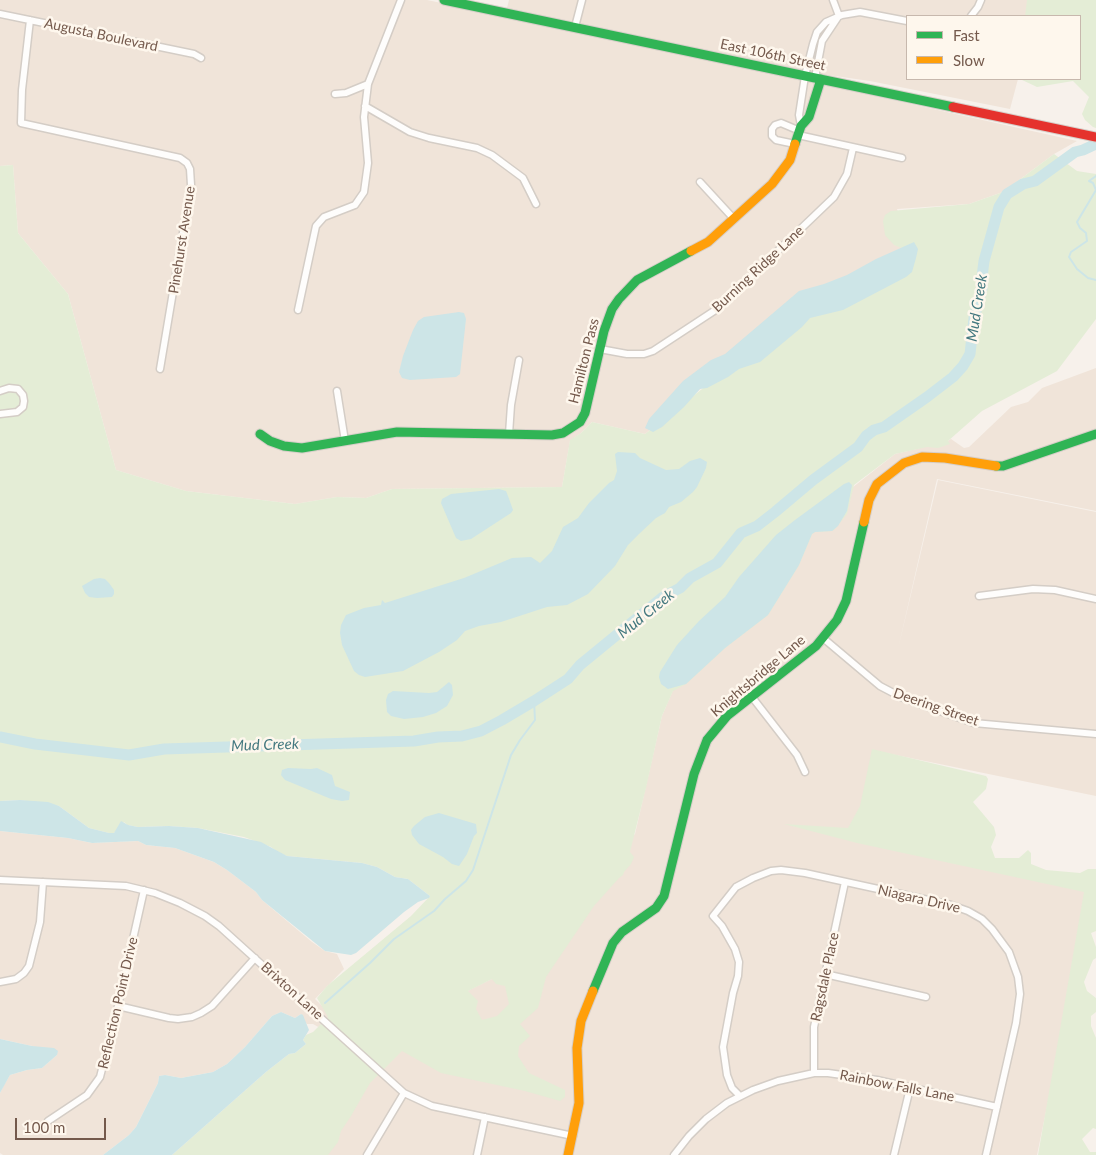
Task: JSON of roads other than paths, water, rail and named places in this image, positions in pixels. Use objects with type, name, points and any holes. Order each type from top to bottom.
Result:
[{"type":"street","points":[[298,310],[316,226],[324,217],[355,205],[364,192],[368,163],[364,131],[368,84],[401,0]]},
{"type":"street","name":"East 106th Street","points":[[444,0],[1096,137]]},
{"type":"street","points":[[575,27],[582,0]]},
{"type":"street","points":[[833,0],[838,16]]},
{"type":"street","points":[[972,15],[981,0]]},
{"type":"street","points":[[814,78],[813,44],[817,32],[826,22],[838,16],[862,12],[906,21]]},
{"type":"street","name":"Augusta Boulevard","points":[[0,14],[194,54],[201,58]]},
{"type":"street","name":"Pinehurst Avenue","points":[[30,20],[22,90],[21,123],[180,158],[187,163],[191,174],[191,185],[160,369]]},
{"type":"street","name":"Hamilton Pass","points":[[799,134],[799,115],[814,78]]},
{"type":"street","name":"Hamilton Pass","points":[[260,434],[270,441],[293,447],[310,448],[345,440],[397,432],[552,435],[563,433],[580,422],[588,404],[604,331],[612,309],[637,280],[708,242],[779,176],[790,160],[799,134],[809,117],[814,78]]},
{"type":"street","points":[[335,94],[346,93],[368,84]]},
{"type":"street","points":[[365,106],[410,132],[477,148],[492,155],[523,178],[536,204]]},
{"type":"street","points":[[799,134],[902,158]]},
{"type":"street","name":"Burning Ridge Lane","points":[[600,349],[627,354],[644,354],[668,341],[717,309],[834,197],[847,174],[853,148]]},
{"type":"street","points":[[700,182],[734,219]]},
{"type":"street","points":[[509,434],[510,405],[520,360]]},
{"type":"street","points":[[0,391],[9,388],[18,389],[23,394],[24,401],[23,407],[17,412],[0,414]]},
{"type":"street","points":[[337,391],[345,440]]},
{"type":"street","name":"Knightsbridge Lane","points":[[568,1155],[579,1103],[577,1048],[581,1021],[613,943],[622,932],[656,908],[664,896],[694,774],[711,735],[727,716],[824,638],[837,620],[846,601],[871,495],[877,484],[896,468],[914,459],[928,456],[989,466],[1003,466],[1096,434]]},
{"type":"street","points":[[979,596],[1033,589],[1055,590],[1096,599]]},
{"type":"street","name":"Deering Street","points":[[824,638],[880,686],[920,704],[974,722],[1096,734]]},
{"type":"street","points":[[752,697],[797,755],[805,772]]},
{"type":"street","name":"Niagara Drive","points":[[740,1096],[732,1088],[727,1075],[723,1046],[738,976],[738,962],[735,949],[722,926],[713,916],[736,887],[771,871],[794,871],[951,905],[968,911],[982,919],[1003,943],[1018,977],[1020,994],[1016,1024],[986,1155]]},
{"type":"street","name":"Brixton Lane","points":[[0,880],[126,886],[174,900],[219,926],[404,1093],[432,1106],[573,1136]]},
{"type":"street","points":[[0,982],[16,979],[29,966],[40,922],[43,882]]},
{"type":"street","name":"Ragsdale Place","points":[[814,1073],[814,1027],[846,882]]},
{"type":"street","name":"Reflection Point Drive","points":[[48,1122],[82,1099],[97,1084],[104,1068],[144,890]]},
{"type":"street","points":[[118,1006],[178,1019],[201,1013],[212,1006],[256,958]]},
{"type":"street","points":[[825,974],[926,997]]},
{"type":"street","name":"Rainbow Falls Lane","points":[[674,1155],[706,1119],[740,1096],[778,1081],[814,1073],[853,1076],[997,1108]]},
{"type":"street","points":[[894,1155],[910,1088]]},
{"type":"street","points":[[367,1155],[404,1093]]},
{"type":"street","points":[[477,1155],[485,1117]]},
{"type":"water","points":[[914,242],[918,249],[916,258],[912,272],[906,277],[843,310],[810,318],[760,362],[739,369],[707,388],[700,389],[662,427],[653,432],[645,428],[649,419],[683,381],[711,360],[725,354],[799,291],[847,275],[876,259]]},
{"type":"water","points":[[464,313],[466,319],[460,374],[456,377],[410,380],[402,378],[399,372],[403,356],[418,321],[424,317]]},
{"type":"water","points":[[618,452],[635,453],[640,458],[666,470],[679,469],[690,461],[700,458],[707,462],[706,468],[693,492],[681,502],[669,507],[665,513],[656,518],[639,534],[628,545],[615,566],[588,594],[567,605],[547,607],[465,631],[457,640],[439,652],[403,671],[365,677],[354,671],[342,645],[340,633],[341,625],[346,615],[364,608],[381,605],[382,600],[385,603],[464,578],[512,558],[531,557],[540,563],[552,551],[563,527],[578,518],[589,503],[614,480],[617,471],[615,454]]},
{"type":"water","points":[[849,482],[852,485],[847,511],[838,526],[832,531],[815,532],[812,534],[799,565],[768,615],[725,648],[686,684],[668,689],[661,684],[660,672],[677,645],[725,597],[739,577],[776,535]]},
{"type":"water","points":[[499,489],[506,491],[513,510],[511,513],[471,539],[461,541],[456,538],[441,503],[442,499],[451,494]]},
{"type":"water","points":[[94,579],[105,579],[114,590],[112,597],[89,597],[85,593],[82,586]]},
{"type":"water","points":[[449,682],[452,685],[453,695],[447,706],[436,713],[423,717],[404,719],[391,716],[387,712],[386,700],[388,694],[393,691],[437,692]]},
{"type":"water","points":[[288,768],[317,768],[332,775],[335,786],[350,792],[349,800],[331,799],[285,780],[281,775],[282,770]]},
{"type":"water","points":[[0,801],[48,802],[59,806],[89,828],[109,833],[114,833],[121,821],[138,827],[169,826],[198,828],[261,842],[287,856],[362,863],[377,867],[395,877],[408,879],[430,896],[404,912],[356,953],[351,955],[325,951],[262,900],[256,892],[214,862],[175,848],[146,845],[138,841],[92,843],[68,838],[0,831]]},
{"type":"water","points":[[439,813],[476,824],[477,833],[459,866],[452,864],[419,844],[412,835],[411,830],[425,817]]},
{"type":"water","points":[[281,1012],[295,1018],[301,1014],[303,1015],[309,1030],[303,1040],[306,1044],[295,1053],[289,1054],[266,1072],[172,1155],[103,1155],[129,1135],[136,1127],[158,1083],[159,1076],[165,1075],[181,1078],[213,1072],[227,1064],[245,1047],[272,1016]]},
{"type":"water","points":[[0,1039],[32,1046],[54,1048],[58,1051],[57,1055],[42,1068],[10,1075],[0,1093]]},
{"type":"waterway","name":"Mud Creek","points":[[0,737],[35,744],[129,755],[164,749],[414,741],[462,736],[481,731],[502,720],[568,679],[580,665],[663,597],[680,588],[690,578],[717,563],[741,533],[757,526],[813,480],[858,447],[866,436],[874,430],[884,427],[953,377],[963,366],[970,354],[974,318],[982,289],[984,261],[999,207],[1007,194],[1023,184],[1035,181],[1075,152],[1096,144]]},
{"type":"waterway","points":[[1096,176],[1089,181],[1093,183],[1096,190],[1077,222],[1086,233],[1087,241],[1071,252],[1069,257],[1077,269],[1088,278],[1096,280]]},
{"type":"waterway","points":[[325,1003],[394,939],[434,911],[466,881],[473,870],[511,755],[535,720],[534,701]]}]
